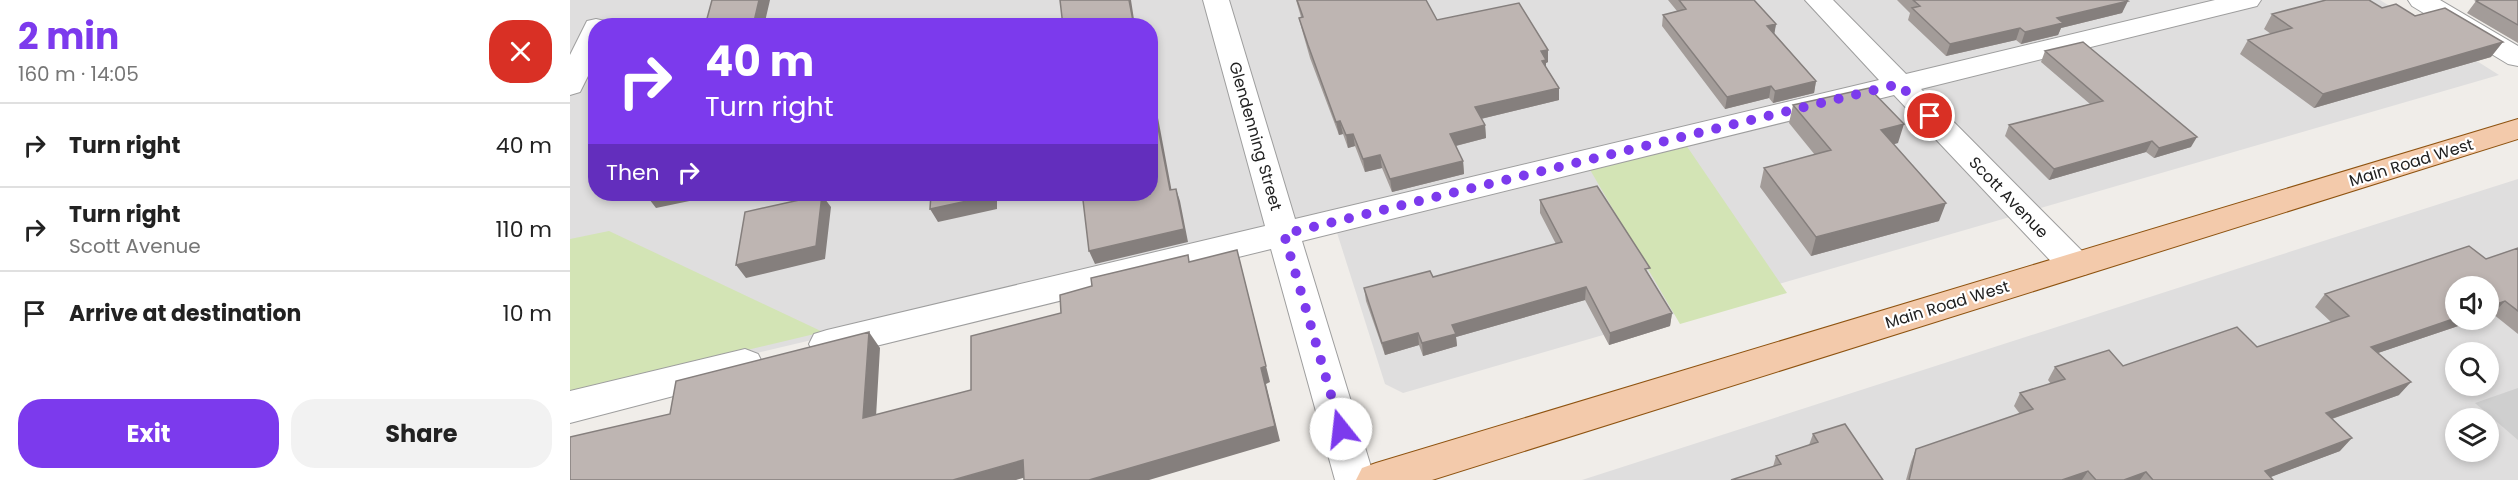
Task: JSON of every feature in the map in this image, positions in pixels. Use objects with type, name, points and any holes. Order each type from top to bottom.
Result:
[{"type":"main road","name":"Main Road West","points":[[1376,480],[2518,129]]},
{"type":"street","points":[[599,18],[607,0]]},
{"type":"street","name":"Glendenning Street","points":[[1216,0],[1355,480]]},
{"type":"street","name":"Scott Avenue","points":[[1818,0],[2075,265]]},
{"type":"street","points":[[570,407],[2248,0]]},
{"type":"street","points":[[2421,0],[2518,58]]},
{"type":"street","points":[[570,86],[588,44]]},
{"type":"shaded area","points":[[570,0],[2380,0],[2499,75],[1403,393],[1385,384],[1332,217],[570,397]]},
{"type":"shaded area","points":[[2518,179],[2518,480],[1582,480],[2342,235]]},
{"type":"shaded area","points":[[2518,388],[2518,440],[2499,424],[2499,408],[2481,408],[2475,403]]},
{"type":"green space","points":[[1686,145],[1787,293],[1680,324],[1589,168]]},
{"type":"green space","points":[[609,231],[823,332],[570,392],[570,239]]},
{"type":"building","points":[[712,0],[759,0],[755,18],[707,18]]},
{"type":"building","points":[[1060,0],[1129,0],[1132,18],[1062,18]]},
{"type":"building","points":[[1297,0],[1426,0],[1437,20],[1519,3],[1548,50],[1541,51],[1546,60],[1542,61],[1559,88],[1475,107],[1485,125],[1450,134],[1463,161],[1390,179],[1380,155],[1363,159],[1353,134],[1346,135],[1340,121],[1336,122],[1299,18],[1303,17]]},
{"type":"building","points":[[1679,0],[1754,0],[1776,24],[1767,26],[1816,81],[1775,91],[1771,86],[1727,97],[1663,15],[1686,9]]},
{"type":"building","points":[[1913,0],[2128,1],[2057,18],[2063,23],[2025,32],[2020,28],[1950,44],[1912,8],[1920,6]]},
{"type":"building","points":[[2326,0],[2369,0],[2382,8],[2396,4],[2415,16],[2445,8],[2503,42],[2323,94],[2248,40],[2292,28],[2272,14]]},
{"type":"building","points":[[2518,0],[2518,25],[2476,1]]},
{"type":"building","points":[[2083,42],[2197,137],[2159,148],[2152,141],[2054,169],[2009,125],[2103,101],[2045,51]]},
{"type":"building","points":[[1869,88],[1904,124],[1881,130],[1946,203],[1816,237],[1764,168],[1831,150],[1793,105]]},
{"type":"building","points":[[1158,128],[1170,190],[1176,189],[1184,229],[1089,251],[1083,201],[1158,201]]},
{"type":"building","points":[[1597,186],[1650,268],[1645,269],[1672,313],[1610,333],[1586,287],[1452,325],[1456,334],[1422,343],[1418,333],[1382,343],[1364,288],[1430,271],[1433,277],[1562,242],[1540,200]]},
{"type":"building","points":[[795,201],[821,201],[816,246],[736,265],[745,212]]},
{"type":"building","points":[[931,201],[967,201],[930,209]]},
{"type":"building","points":[[2469,246],[2486,259],[2518,248],[2518,311],[2505,301],[2499,303],[2499,276],[2445,276],[2445,322],[2371,347],[2411,382],[2326,413],[2352,438],[2265,471],[2273,480],[2153,480],[2146,472],[2124,480],[2096,480],[2088,471],[2062,480],[1909,480],[1916,449],[2033,409],[2020,393],[2065,379],[2055,367],[2109,350],[2123,366],[2237,327],[2257,347],[2349,316],[2325,294]]},
{"type":"building","points":[[1237,250],[1266,366],[1261,368],[1275,426],[1089,480],[1024,480],[1023,460],[953,480],[570,480],[570,437],[670,414],[676,381],[869,332],[863,418],[971,390],[971,336],[1061,313],[1060,295],[1092,286],[1091,278],[1188,255],[1189,262]]},
{"type":"building","points":[[1845,424],[1883,480],[1731,480],[1781,464],[1776,456],[1818,442],[1813,434]]},
{"type":"route","points":[[1341,429],[1284,234],[1899,84],[1930,116]]}]
